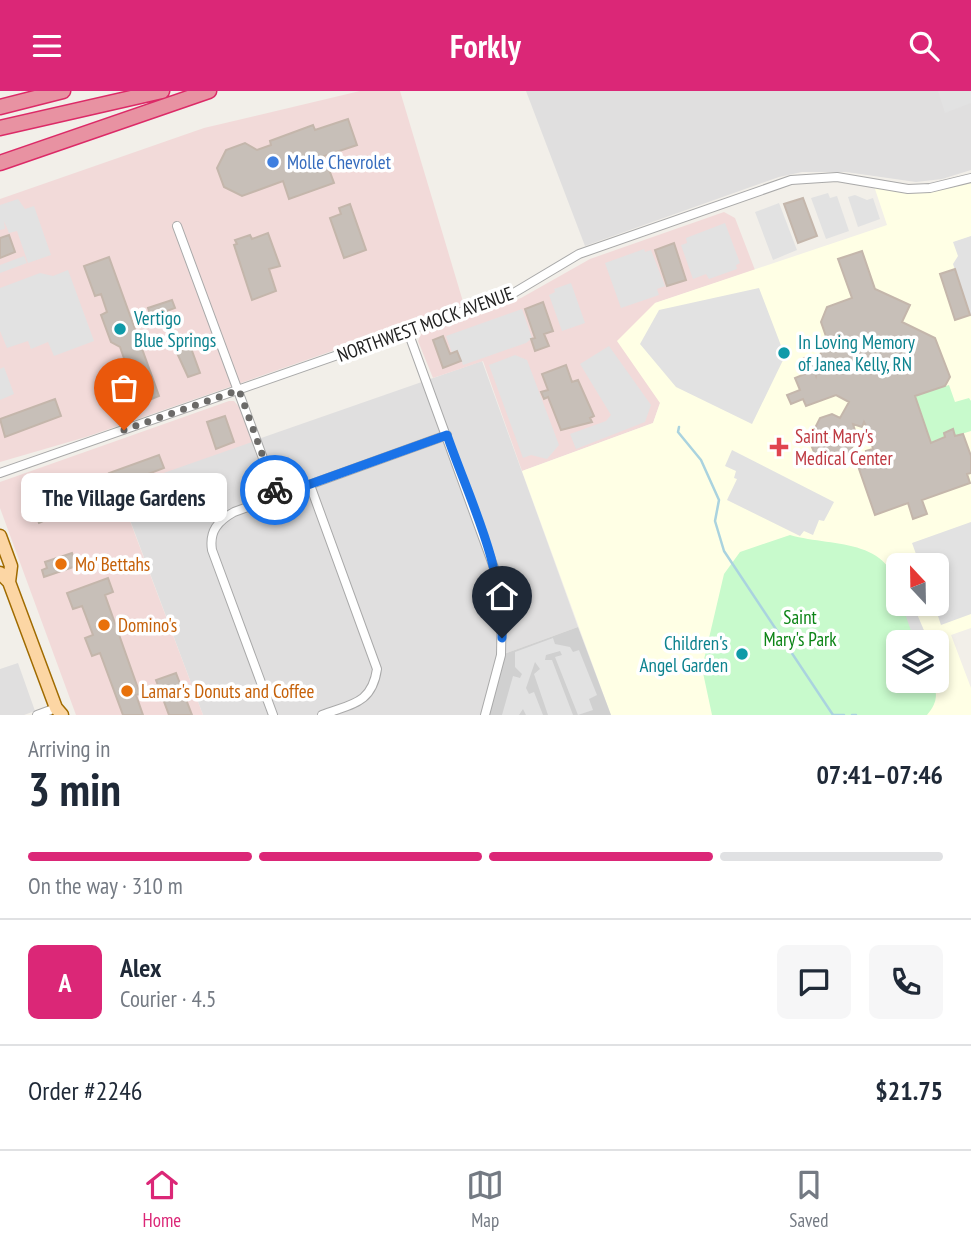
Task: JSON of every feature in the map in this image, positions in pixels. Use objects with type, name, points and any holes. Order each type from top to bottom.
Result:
[{"type":"highway","points":[[0,107],[63,91]]},
{"type":"highway","points":[[0,128],[162,91]]},
{"type":"highway","points":[[0,163],[209,91]]},
{"type":"main road","points":[[0,535],[11,566],[5,577],[58,713]]},
{"type":"street","name":"NORTHWEST MOCK AVENUE","points":[[0,473],[512,294],[579,254],[791,180],[837,177],[908,189],[971,178]]},
{"type":"street","points":[[177,226],[277,496]]},
{"type":"street","points":[[411,330],[411,340],[489,549],[502,601],[501,655],[485,715]]},
{"type":"street","points":[[273,715],[211,540],[221,520],[277,496],[447,435]]},
{"type":"street","points":[[310,485],[377,669],[373,689],[363,700],[322,715]]},
{"type":"street","points":[[37,715],[58,713]]},
{"type":"shaded area","points":[[360,91],[400,91],[464,305],[86,437],[0,462],[0,199],[204,128]]},
{"type":"shaded area","points":[[526,91],[971,91],[971,170],[942,179],[916,182],[846,172],[802,172],[779,177],[585,246]]},
{"type":"shaded area","points":[[938,91],[971,91],[971,103],[945,113]]},
{"type":"shaded area","name":"Saint Mary's Medical Center","points":[[971,178],[971,628],[951,635],[971,688],[971,715],[611,715],[522,471],[653,423],[660,403],[617,341],[655,303],[887,225],[873,183],[908,189]]},
{"type":"shaded area","points":[[828,193],[830,198],[837,196],[849,231],[826,239],[811,198]]},
{"type":"shaded area","points":[[855,195],[867,200],[873,198],[880,219],[858,227],[848,197]]},
{"type":"shaded area","points":[[18,199],[25,209],[34,206],[51,255],[28,263],[17,231],[9,233],[4,221],[5,229],[0,230],[0,205]]},
{"type":"shaded area","points":[[779,203],[797,250],[773,260],[755,212]]},
{"type":"shaded area","points":[[724,212],[735,218],[755,270],[655,303],[660,403],[653,423],[522,471],[483,361],[433,378],[418,341],[421,334],[521,298],[590,259]]},
{"type":"shaded area","points":[[725,223],[740,263],[736,265],[737,269],[709,279],[706,274],[693,279],[681,245],[687,243],[686,238]]},
{"type":"shaded area","points":[[971,236],[971,317],[953,264],[958,256],[953,242]]},
{"type":"shaded area","points":[[644,249],[645,252],[651,250],[665,286],[657,289],[659,295],[621,308],[605,263]]},
{"type":"shaded area","points":[[24,256],[27,263],[0,273],[0,265]]},
{"type":"shaded area","points":[[68,270],[94,341],[54,356],[48,342],[31,349],[28,341],[7,348],[0,331],[0,288],[40,273],[53,276]]},
{"type":"shaded area","points":[[571,283],[585,323],[562,331],[549,295],[555,292],[554,289]]},
{"type":"shaded area","points":[[759,288],[785,356],[752,424],[676,387],[640,344],[659,310]]},
{"type":"shaded area","points":[[522,309],[532,338],[526,343],[463,365],[458,351],[452,353],[446,336]]},
{"type":"shaded area","points":[[609,346],[651,405],[645,422],[576,449],[570,434],[606,421],[611,415],[580,364]]},
{"type":"shaded area","points":[[515,355],[527,360],[559,445],[547,459],[531,455],[523,458],[489,365]]},
{"type":"shaded area","points":[[482,361],[578,627],[501,655],[485,715],[203,715],[118,488]]},
{"type":"shaded area","points":[[4,367],[14,394],[0,400],[0,369]]},
{"type":"shaded area","points":[[234,401],[240,408],[252,442],[118,489],[203,715],[76,715],[0,508],[0,482]]},
{"type":"shaded area","points":[[732,450],[834,502],[824,521],[819,520],[813,535],[804,531],[800,536],[727,500],[737,479],[734,478],[736,471],[725,466]]},
{"type":"shaded area","points":[[971,522],[971,614],[941,625],[938,616],[949,616],[949,553],[916,553],[912,543]]},
{"type":"shaded area","points":[[906,616],[918,616],[924,630],[911,630]]},
{"type":"shaded area","points":[[578,627],[611,715],[485,715],[501,655]]},
{"type":"shaded area","points":[[553,638],[555,644],[570,647],[573,652],[579,650],[597,695],[589,699],[593,710],[578,715],[555,657],[562,655],[560,651],[546,655],[545,660],[552,660],[573,715],[548,715],[534,674],[540,669],[535,662],[526,688],[529,694],[534,692],[543,715],[526,715],[523,709],[519,715],[502,715],[513,676],[520,678],[522,674],[515,667],[515,652]]},
{"type":"shaded area","points":[[18,663],[35,711],[24,715],[0,715],[0,669]]},
{"type":"green space","points":[[949,385],[955,402],[969,398],[971,401],[971,431],[955,436],[952,430],[944,433],[945,437],[931,443],[915,396]]},
{"type":"green space","name":"Saint Mary's Park","points":[[790,535],[861,549],[886,564],[886,616],[909,616],[915,630],[886,630],[886,693],[936,693],[933,707],[927,715],[712,715],[702,668],[724,574],[740,552]]},
{"type":"building","name":"Molle Chevrolet","points":[[348,119],[357,145],[324,156],[334,183],[289,199],[283,181],[242,196],[224,187],[217,168],[226,150],[245,143],[257,150],[271,145],[270,141],[313,125],[315,130]]},
{"type":"building","points":[[803,198],[817,236],[798,243],[784,204]]},
{"type":"building","points":[[350,204],[366,250],[344,258],[330,218],[341,214],[339,208]]},
{"type":"building","points":[[268,233],[280,266],[269,269],[276,291],[252,300],[234,245],[237,244],[235,240],[250,235],[252,239]]},
{"type":"building","points":[[9,235],[15,252],[0,258],[0,238]]},
{"type":"building","points":[[674,243],[686,280],[667,286],[655,250]]},
{"type":"building","points":[[862,251],[875,289],[910,305],[902,322],[935,338],[950,377],[945,386],[915,396],[931,443],[945,437],[944,433],[953,429],[955,436],[963,434],[971,456],[971,473],[967,474],[970,483],[922,500],[927,514],[913,519],[908,503],[875,515],[859,469],[871,465],[866,451],[873,449],[871,442],[874,441],[864,422],[862,427],[853,424],[857,437],[847,458],[835,462],[814,452],[809,440],[820,418],[832,414],[840,418],[849,402],[836,395],[806,406],[803,399],[791,404],[787,395],[800,390],[795,378],[805,374],[800,360],[809,356],[816,376],[822,347],[829,345],[821,322],[827,307],[852,298],[838,259]]},
{"type":"building","name":"Vertigo Blue Springs","points":[[109,257],[159,396],[147,401],[138,375],[131,378],[120,347],[111,342],[101,315],[107,312],[101,294],[95,296],[84,266]]},
{"type":"building","points":[[955,269],[970,315],[955,320],[940,274]]},
{"type":"building","points":[[172,300],[175,308],[151,317],[148,308]]},
{"type":"building","points":[[543,302],[553,331],[544,334],[549,346],[535,351],[531,339],[535,338],[525,309]]},
{"type":"building","points":[[443,336],[450,354],[457,351],[461,361],[443,368],[433,340]]},
{"type":"building","points":[[187,337],[200,373],[188,377],[172,342]]},
{"type":"building","points":[[566,365],[572,382],[578,380],[594,416],[590,418],[592,422],[561,430],[548,397],[544,399],[541,392],[548,390],[542,374]]},
{"type":"building","points":[[55,399],[61,416],[5,437],[0,419]]},
{"type":"building","points":[[225,416],[234,442],[216,449],[207,422]]},
{"type":"building","points":[[159,455],[164,468],[114,487],[109,473]]},
{"type":"building","points":[[69,497],[73,508],[39,523],[34,509]]},
{"type":"building","name":"Mo' Bettahs","points":[[72,553],[76,566],[44,577],[42,570],[47,568],[45,562]]},
{"type":"building","points":[[108,578],[113,592],[105,595],[140,694],[136,695],[143,715],[123,715],[100,653],[92,656],[85,638],[93,635],[82,606],[73,609],[67,593]]},
{"type":"building","points":[[176,673],[192,715],[169,715],[156,680]]},
{"type":"waterway","points":[[679,427],[678,432],[701,460],[719,500],[715,521],[724,551],[833,715]]},
{"type":"waterway","points":[[834,715],[844,715]]},
{"type":"way so far","points":[[124,430],[239,390],[275,490]]},
{"type":"place","name":"Molle Chevrolet","points":[[273,162]]},
{"type":"place","name":"Vertigo Blue Springs","points":[[120,329]]},
{"type":"place","name":"In Loving Memory of Janea Kelly, RN","points":[[784,353]]},
{"type":"place","name":"The Village Gardens","points":[[124,430]]},
{"type":"place","name":"Saint Mary's Medical Center","points":[[779,447]]},
{"type":"place","name":"Mo' Bettahs","points":[[61,564]]},
{"type":"place","name":"Domino's","points":[[104,625]]},
{"type":"place","name":"Children's Angel Garden","points":[[742,654]]},
{"type":"place","name":"Lamar's Donuts and Coffee","points":[[127,691]]},
{"type":"route","points":[[275,490],[277,496],[447,435],[497,576],[502,601],[502,638]]}]
